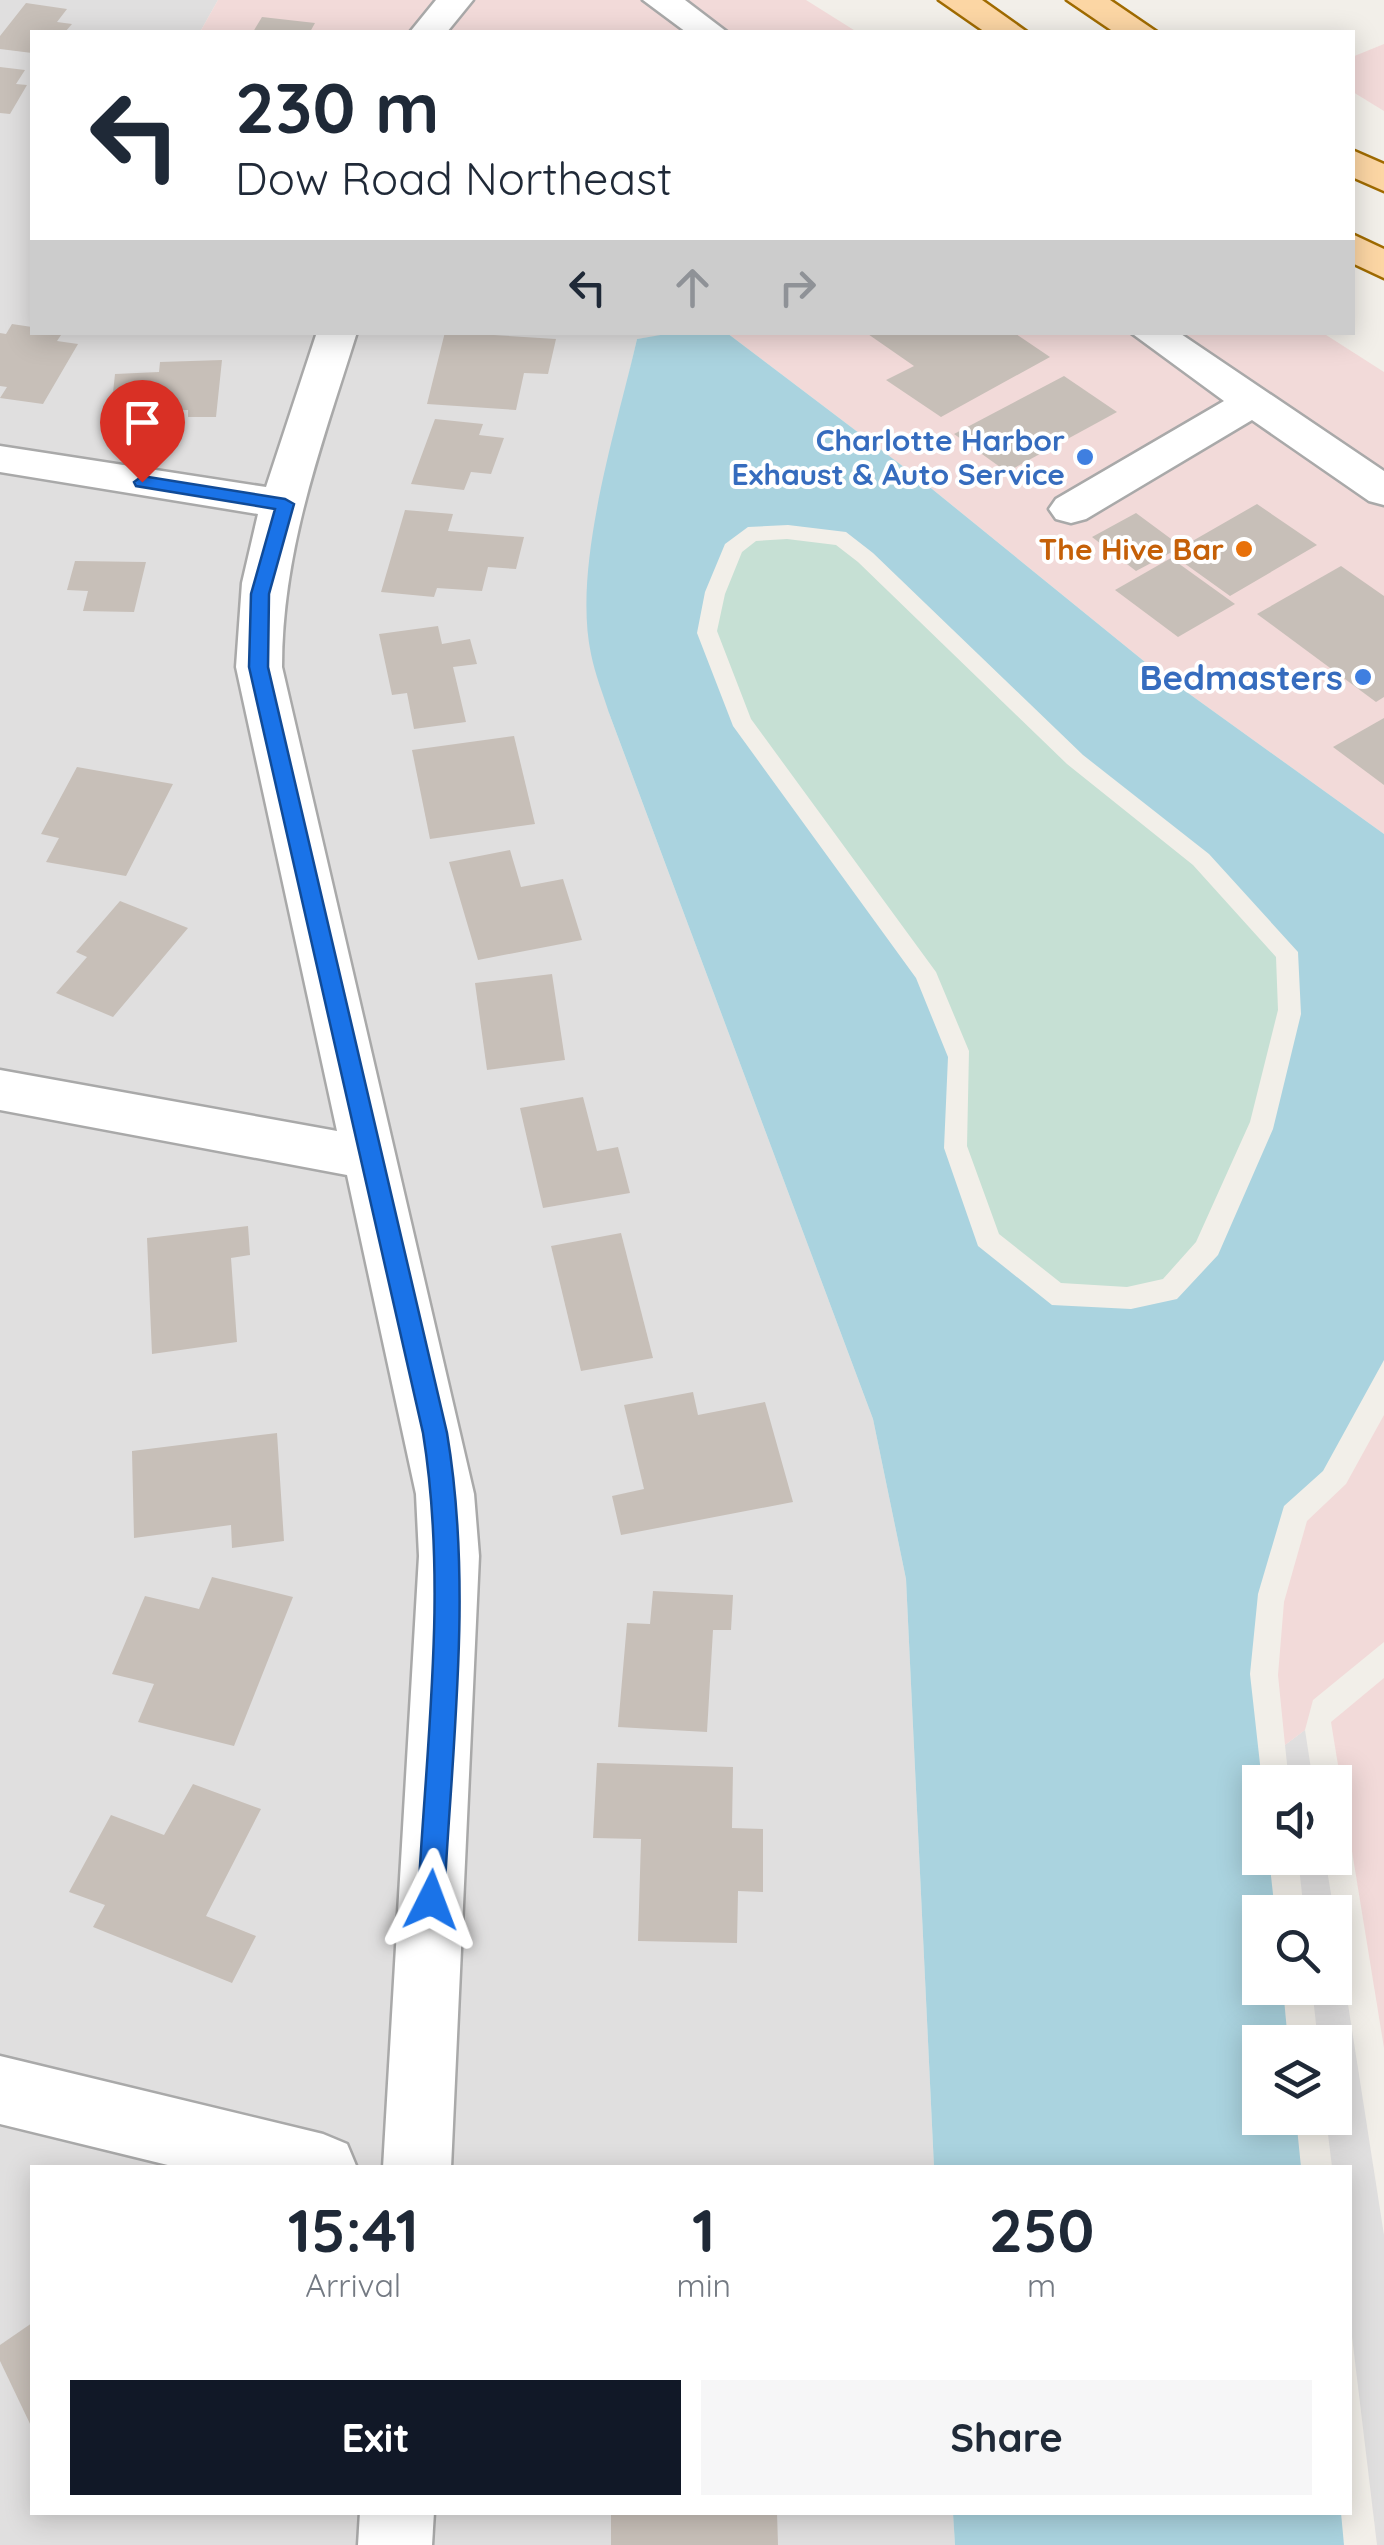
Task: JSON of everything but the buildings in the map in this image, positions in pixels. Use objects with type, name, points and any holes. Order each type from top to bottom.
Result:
[{"type":"main road","points":[[957,0],[1006,30]]},
{"type":"main road","points":[[1085,0],[1136,30]]},
{"type":"main road","points":[[1355,163],[1384,180]]},
{"type":"main road","points":[[1355,248],[1384,266]]},
{"type":"street","points":[[430,30],[455,0]]},
{"type":"street","points":[[661,0],[705,30]]},
{"type":"street","points":[[336,335],[260,594],[258,667],[435,1433],[450,1556],[416,2165]]},
{"type":"street","points":[[1154,335],[1384,491]]},
{"type":"street","points":[[1071,509],[1253,402]]},
{"type":"street","points":[[0,459],[285,504]]},
{"type":"street","points":[[0,1090],[372,1159]]},
{"type":"street","points":[[0,2090],[311,2165]]},
{"type":"street","points":[[396,2545],[397,2515]]},
{"type":"shaded area","points":[[0,0],[218,0],[201,30],[30,30],[30,335],[664,335],[637,339],[601,496],[609,713],[873,1419],[906,1579],[934,2165],[30,2165],[30,2515],[953,2515],[955,2545],[0,2545]]},
{"type":"shaded area","points":[[218,0],[806,0],[854,30],[201,30]]},
{"type":"shaded area","points":[[1384,44],[1384,111],[1355,93],[1355,56]]},
{"type":"shaded area","points":[[730,335],[1326,335],[1384,372],[1384,834],[1145,662],[921,480]]},
{"type":"shaded area","points":[[1384,1415],[1384,1642],[1313,1700],[1305,1730],[1285,1745],[1278,1675],[1284,1602],[1307,1521],[1346,1484]]},
{"type":"shaded area","points":[[1384,1678],[1384,2048],[1352,1851],[1352,1765],[1338,1765],[1331,1722]]},
{"type":"shaded area","points":[[1305,1730],[1310,1765],[1287,1765],[1285,1745]]},
{"type":"shaded area","points":[[1300,1875],[1328,1875],[1331,1895],[1302,1895]]},
{"type":"shaded area","points":[[1314,2005],[1348,2005],[1351,2025],[1316,2025]]},
{"type":"shaded area","points":[[1352,2030],[1384,2235],[1384,2545],[1377,2545],[1352,2337],[1352,2165],[1332,2165],[1328,2135],[1352,2135]]},
{"type":"green space","points":[[787,539],[836,545],[858,562],[1067,764],[1193,865],[1276,957],[1278,1010],[1250,1122],[1196,1242],[1163,1279],[1127,1287],[1061,1283],[999,1234],[967,1146],[969,1051],[936,972],[751,719],[717,631],[725,594],[742,552],[756,541]]},
{"type":"water","points":[[730,335],[921,480],[1145,662],[1384,834],[1384,1360],[1323,1471],[1284,1506],[1258,1594],[1250,1674],[1260,1765],[1242,1765],[1242,1875],[1271,1875],[1273,1895],[1242,1895],[1242,2005],[1285,2005],[1286,2025],[1242,2025],[1242,2135],[1298,2135],[1301,2165],[934,2165],[906,1579],[873,1419],[597,676],[587,619],[587,580],[599,496],[637,339]],"holes":[[[788,525],[846,532],[873,553],[1083,755],[1209,854],[1298,952],[1301,1014],[1273,1129],[1218,1255],[1177,1299],[1131,1309],[1052,1305],[978,1246],[944,1148],[948,1057],[916,978],[733,726],[697,633],[705,592],[725,544],[748,527]]]},
{"type":"water","points":[[953,2515],[1341,2515],[1344,2545],[955,2545]]},
{"type":"place","name":"Charlotte Harbor Exhaust & Auto Service","points":[[1085,457]]},
{"type":"place","name":"The Hive Bar","points":[[1244,549]]},
{"type":"place","name":"Bedmasters","points":[[1363,677]]},
{"type":"route","points":[[142,482],[285,504],[260,594],[256,630],[258,667],[435,1433],[445,1494],[450,1556],[431,1900]]}]
